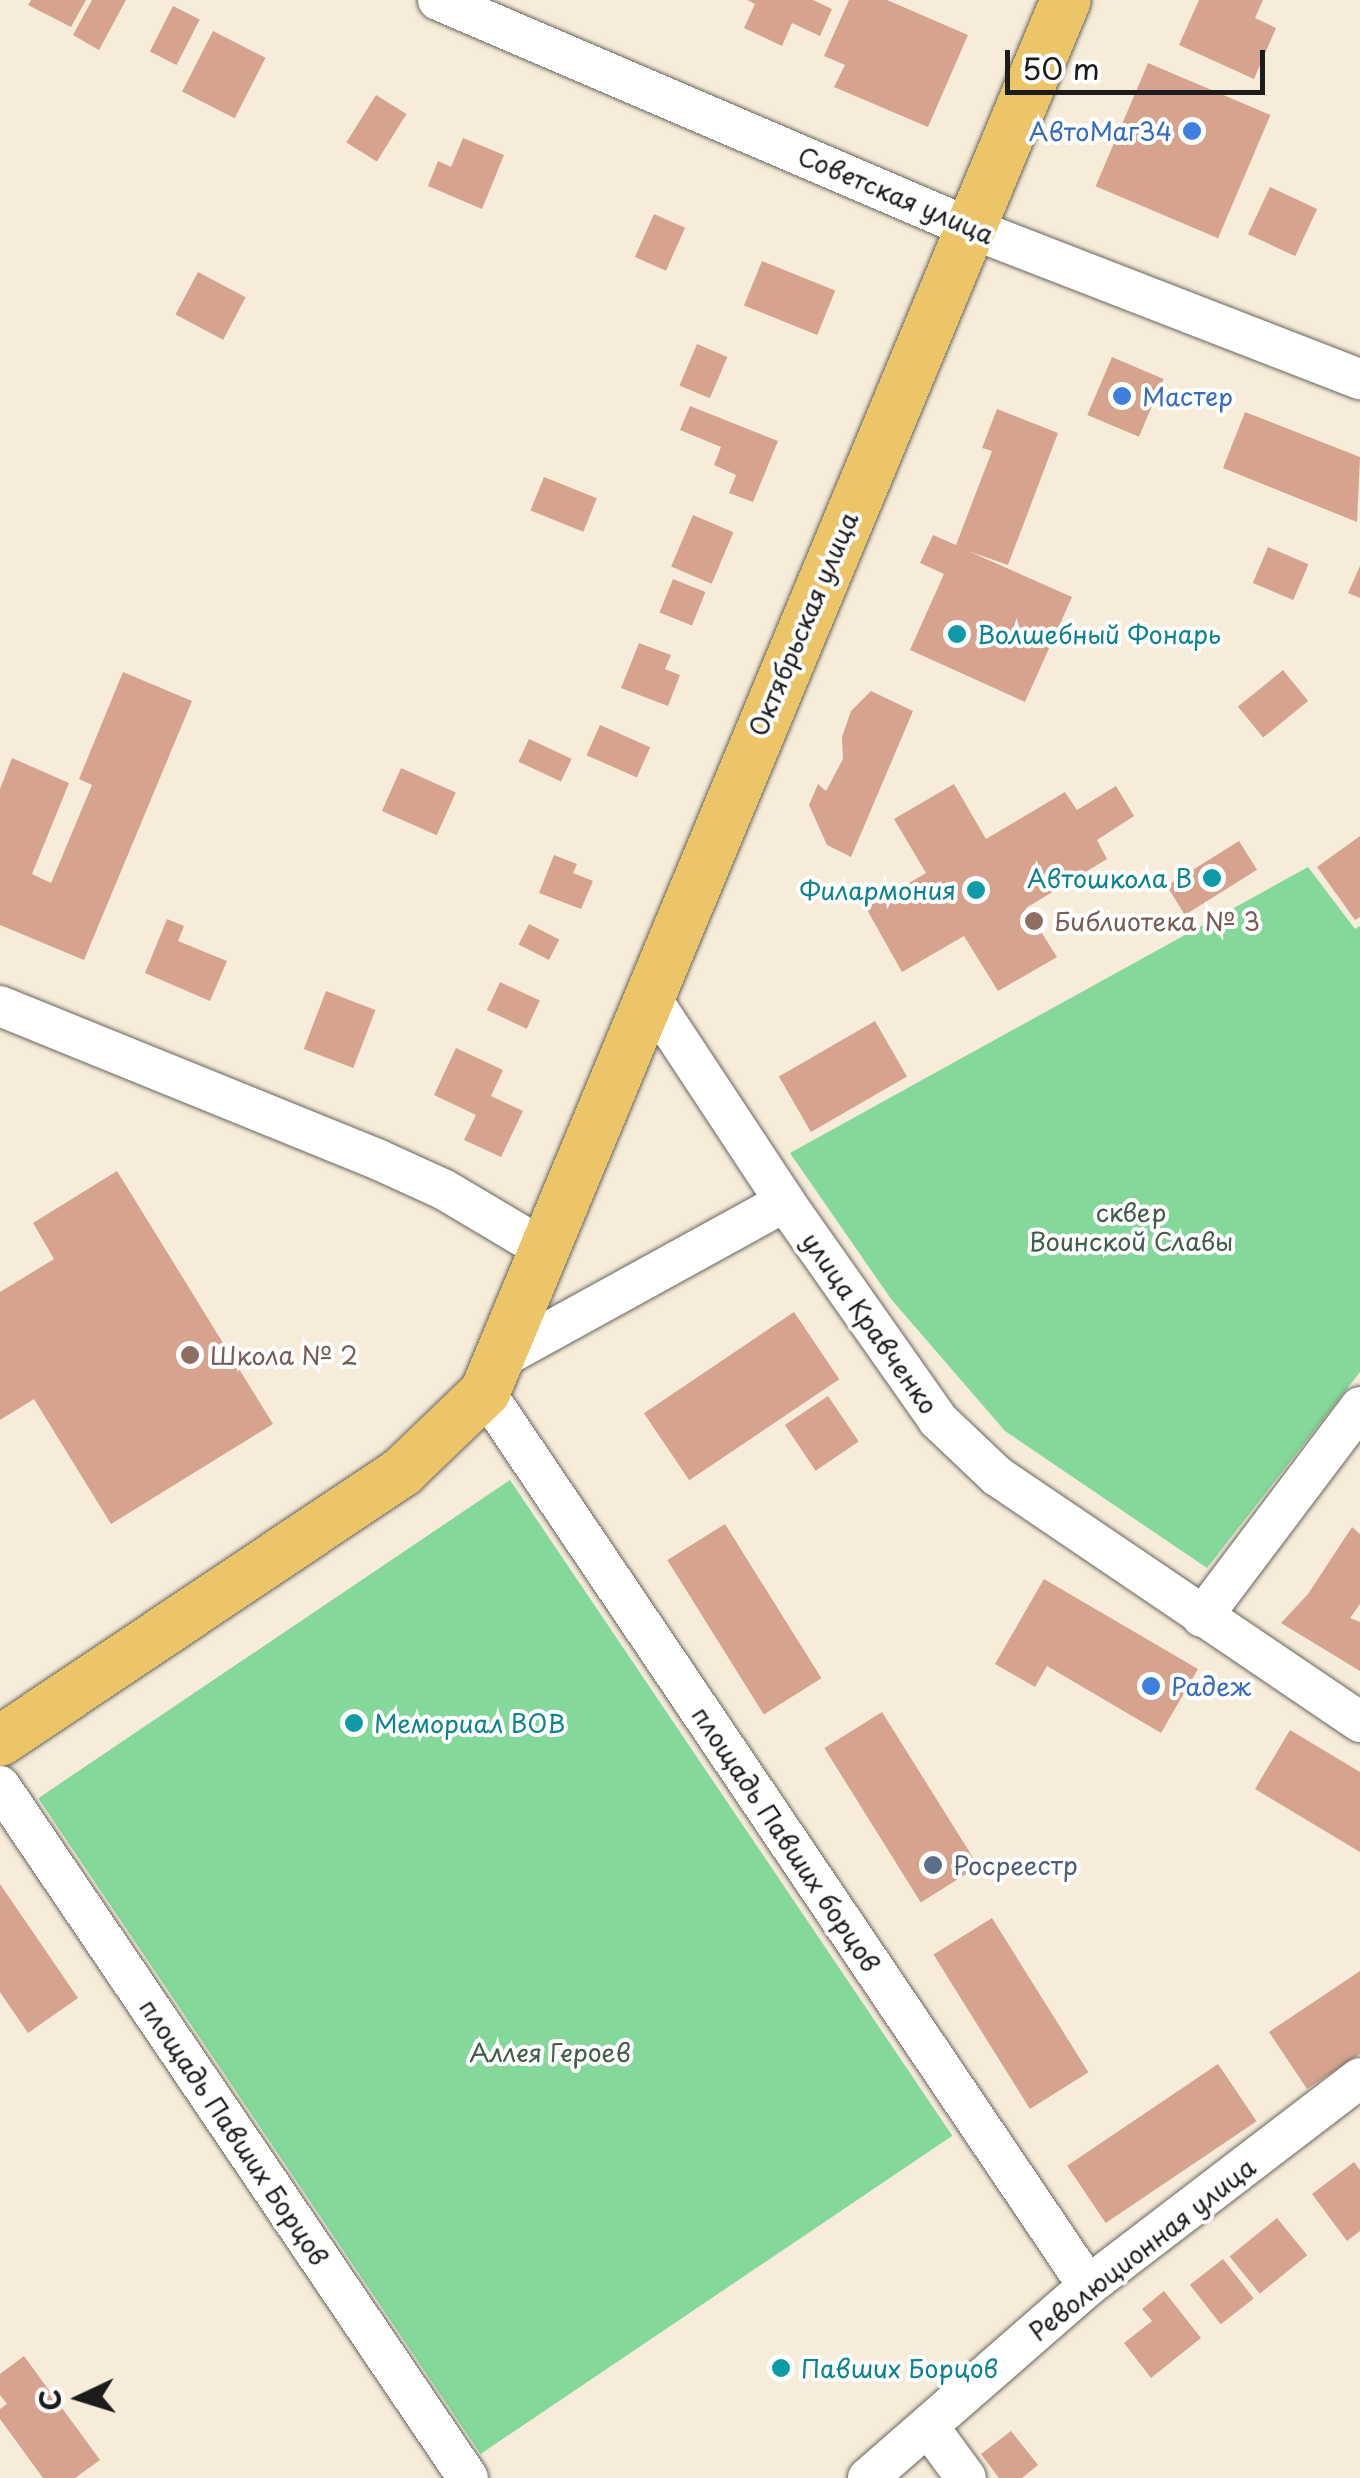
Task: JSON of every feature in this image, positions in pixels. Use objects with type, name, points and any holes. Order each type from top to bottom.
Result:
[{"type":"main road","name":"Октябрьская улица","points":[[493,1375],[648,994],[1066,0]]},
{"type":"main road","points":[[0,1741],[404,1471],[493,1375]]},
{"type":"street","name":"Советская улица","points":[[438,0],[970,228],[1360,380]]},
{"type":"street","name":"улица Кравченко","points":[[648,994],[785,1202],[938,1420],[998,1476],[1360,1722]]},
{"type":"street","points":[[0,1006],[379,1160],[443,1189],[544,1250]]},
{"type":"street","points":[[493,1375],[785,1202]]},
{"type":"street","name":"площадь Павших борцов","points":[[493,1375],[1088,2286]]},
{"type":"street","points":[[1202,1617],[1360,1407]]},
{"type":"street","name":"площадь Павших Борцов","points":[[0,1786],[468,2478]]},
{"type":"street","name":"Революционная улица","points":[[868,2478],[1088,2286],[1360,2078]]},
{"type":"street","points":[[928,2426],[966,2478]]},
{"type":"green space","name":"сквер Воинской Славы","points":[[1308,867],[1355,929],[1360,926],[1360,1372],[1207,1568],[1005,1431],[891,1299],[790,1153]]},
{"type":"green space","name":"Аллея Героев","points":[[510,1480],[952,2136],[481,2454],[38,1798]]},
{"type":"building","points":[[31,0],[86,0],[71,27],[28,5]]},
{"type":"building","points":[[92,0],[126,0],[99,50],[73,35]]},
{"type":"building","points":[[747,0],[813,0],[832,9],[820,36],[792,23],[782,46],[744,28],[755,4]]},
{"type":"building","points":[[849,0],[887,0],[968,35],[928,127],[834,87],[845,65],[824,56]]},
{"type":"building","points":[[1199,0],[1263,0],[1255,18],[1276,28],[1254,79],[1179,45]]},
{"type":"building","points":[[173,6],[200,20],[177,65],[150,51]]},
{"type":"building","points":[[213,31],[266,58],[235,118],[182,92]]},
{"type":"building","name":"АвтоМаг34","points":[[1148,63],[1270,115],[1218,238],[1096,186]]},
{"type":"building","points":[[376,95],[407,114],[377,162],[346,142]]},
{"type":"building","points":[[463,138],[504,155],[482,209],[428,186],[438,161],[451,167]]},
{"type":"building","points":[[1270,187],[1317,209],[1295,256],[1248,234]]},
{"type":"building","points":[[654,214],[685,228],[666,271],[635,257]]},
{"type":"building","points":[[762,261],[835,291],[817,335],[744,306]]},
{"type":"building","points":[[198,272],[246,297],[223,340],[175,314]]},
{"type":"building","points":[[697,344],[727,357],[710,398],[679,385]]},
{"type":"building","points":[[1112,357],[1164,379],[1139,437],[1087,415]]},
{"type":"building","points":[[690,406],[778,441],[753,502],[729,493],[736,475],[714,465],[721,447],[680,430]]},
{"type":"building","points":[[997,409],[1058,433],[1008,565],[968,551],[1072,597],[1025,702],[910,650],[944,574],[920,563],[933,535],[956,545],[992,451],[982,448]]},
{"type":"building","points":[[1245,412],[1360,457],[1357,522],[1223,468]]},
{"type":"building","points":[[544,477],[597,498],[583,532],[531,510]]},
{"type":"building","points":[[693,515],[734,532],[712,584],[671,567]]},
{"type":"building","points":[[1268,547],[1309,564],[1293,600],[1253,583]]},
{"type":"building","points":[[1360,566],[1360,598],[1348,593]]},
{"type":"building","points":[[673,579],[705,592],[692,625],[660,612]]},
{"type":"building","points":[[639,643],[671,655],[665,669],[680,675],[668,706],[621,688]]},
{"type":"building","points":[[1283,670],[1308,701],[1263,738],[1238,707]]},
{"type":"building","points":[[123,672],[192,701],[84,960],[0,925],[0,789],[12,758],[69,783],[32,874],[51,883],[92,785],[79,779]]},
{"type":"building","points":[[871,691],[913,711],[851,857],[827,845],[809,805],[818,784],[826,791],[843,759],[842,737],[851,711]]},
{"type":"building","points":[[600,725],[650,747],[637,778],[587,755]]},
{"type":"building","points":[[529,739],[572,759],[561,782],[518,762]]},
{"type":"building","points":[[401,768],[456,792],[437,835],[382,811]]},
{"type":"building","name":"Филармония","points":[[954,784],[986,839],[1065,792],[1077,810],[1116,786],[1134,816],[1097,840],[1107,859],[1026,908],[1057,957],[998,991],[964,936],[902,972],[866,908],[926,873],[894,819]]},
{"type":"building","points":[[1360,836],[1360,917],[1355,920],[1317,867]]},
{"type":"building","name":"Автошкола В","points":[[1239,841],[1257,870],[1185,915],[1167,886]]},
{"type":"building","points":[[554,855],[577,864],[573,873],[593,881],[581,909],[539,893]]},
{"type":"building","points":[[167,919],[184,926],[178,941],[227,961],[210,1001],[145,973]]},
{"type":"building","points":[[529,924],[559,939],[549,960],[519,944]]},
{"type":"building","points":[[500,982],[540,1001],[527,1029],[487,1010]]},
{"type":"building","points":[[326,991],[375,1010],[353,1068],[304,1049]]},
{"type":"building","points":[[875,1021],[907,1076],[811,1132],[779,1076]]},
{"type":"building","points":[[456,1048],[503,1070],[491,1096],[523,1111],[501,1157],[464,1140],[476,1115],[434,1095]]},
{"type":"building","points":[[117,1171],[273,1424],[111,1524],[34,1399],[0,1420],[0,1292],[54,1259],[33,1223]]},
{"type":"building","points":[[794,1312],[839,1379],[689,1480],[644,1413]]},
{"type":"building","points":[[828,1396],[859,1442],[816,1471],[785,1425]]},
{"type":"building","points":[[725,1524],[821,1678],[764,1714],[667,1560]]},
{"type":"building","points":[[1352,1527],[1360,1534],[1360,1604],[1350,1618],[1360,1622],[1360,1671],[1281,1623],[1308,1594]]},
{"type":"building","points":[[1044,1579],[1198,1669],[1161,1733],[1047,1666],[1035,1687],[995,1664]]},
{"type":"building","points":[[882,1712],[978,1866],[921,1902],[824,1748]]},
{"type":"building","points":[[1290,1730],[1360,1772],[1360,1852],[1255,1789]]},
{"type":"building","points":[[0,1884],[78,1998],[28,2033],[0,1992]]},
{"type":"building","points":[[992,1918],[1088,2072],[1030,2109],[933,1955]]},
{"type":"building","points":[[1360,1971],[1360,2054],[1307,2089],[1269,2032]]},
{"type":"building","points":[[1218,2064],[1257,2121],[1106,2223],[1067,2166]]},
{"type":"building","points":[[1354,2162],[1360,2170],[1360,2231],[1347,2241],[1312,2194]]},
{"type":"building","points":[[1277,2218],[1307,2255],[1260,2294],[1230,2256]]},
{"type":"building","points":[[1223,2259],[1254,2298],[1221,2324],[1190,2285]]},
{"type":"building","points":[[1164,2291],[1201,2338],[1151,2378],[1124,2343],[1152,2321],[1142,2309]]},
{"type":"building","points":[[24,2356],[100,2460],[75,2478],[43,2478],[0,2419],[0,2409],[7,2404],[0,2395],[0,2374]]},
{"type":"building","points":[[1011,2431],[1038,2465],[1022,2478],[999,2478],[981,2454]]},
{"type":"place","name":"АвтоМаг34","points":[[1192,131]]},
{"type":"place","name":"Мастер","points":[[1122,396]]},
{"type":"place","name":"Волшебный Фонарь","points":[[957,634]]},
{"type":"place","name":"Автошкола В","points":[[1212,878]]},
{"type":"place","name":"Филармония","points":[[976,890]]},
{"type":"place","name":"Библиотека № 3","points":[[1034,921]]},
{"type":"place","name":"Школа № 2","points":[[190,1355]]},
{"type":"place","name":"Радеж","points":[[1151,1686]]},
{"type":"place","name":"Мемориал ВОВ","points":[[354,1723]]},
{"type":"place","name":"Росреестр","points":[[933,1865]]},
{"type":"place","name":"Павших Борцов","points":[[781,2368]]}]
